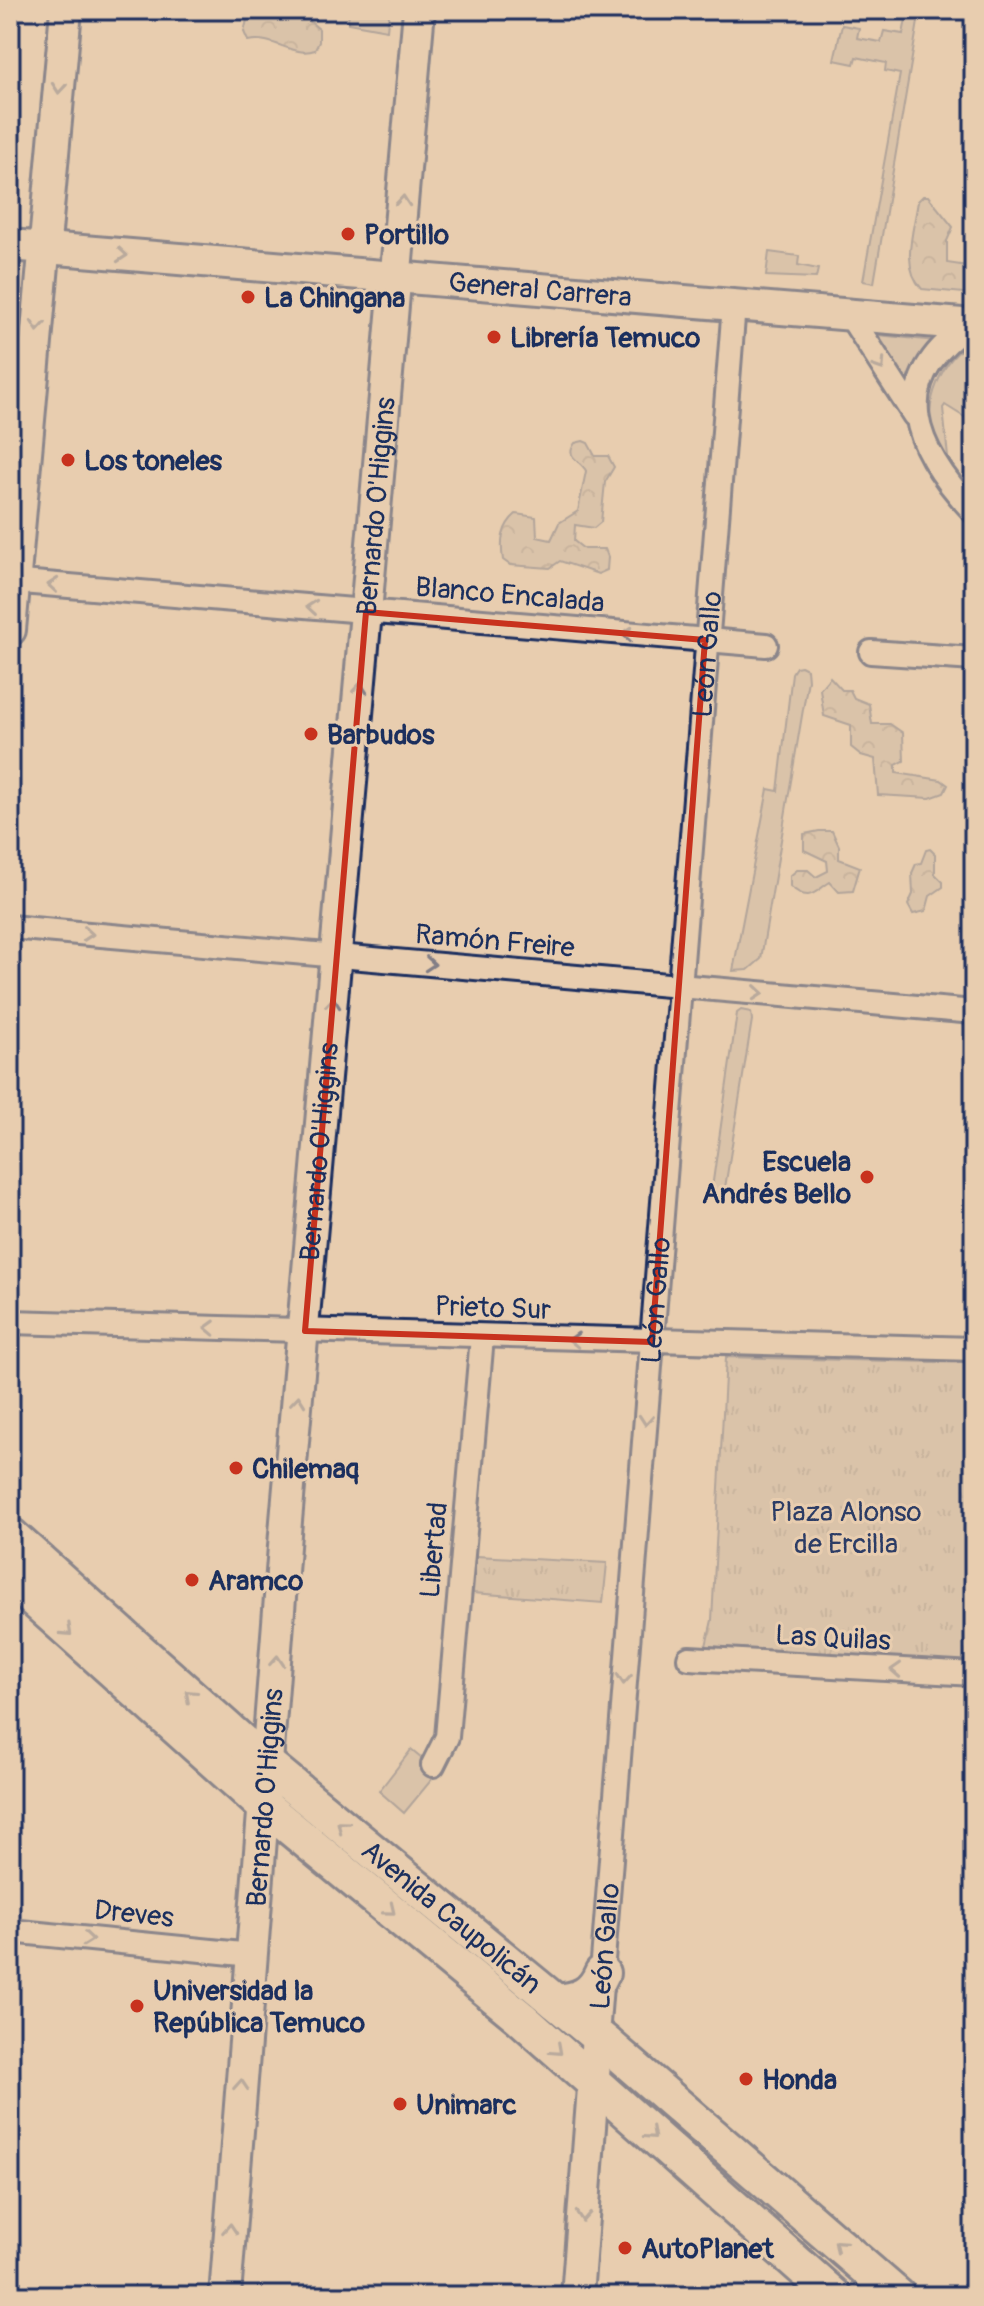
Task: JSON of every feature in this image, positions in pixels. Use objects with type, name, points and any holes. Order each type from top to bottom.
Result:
[{"type":"main road","points":[[10,630],[12,581],[66,10]]},
{"type":"main road","name":"Bernardo O'Higgins","points":[[225,2296],[286,1521],[419,10]]},
{"type":"main road","name":"General Carrera","points":[[10,245],[972,324]]},
{"type":"main road","name":"Avenida Caupolicán","points":[[10,1535],[269,1766],[597,2036],[898,2296]]},
{"type":"main road","name":"Avenida Caupolicán","points":[[10,1578],[265,1807],[521,2018],[834,2296]]},
{"type":"main road","points":[[556,2002],[586,1996],[596,1987],[602,1973]]},
{"type":"main road","name":"León Gallo","points":[[577,2296],[597,2036]]},
{"type":"street","name":"León Gallo","points":[[597,2036],[705,640],[734,305]]},
{"type":"street","points":[[849,314],[914,415],[933,464],[974,512]]},
{"type":"street","points":[[914,415],[919,388],[931,362],[948,341],[972,324]]},
{"type":"street","name":"Blanco Encalada","points":[[12,581],[766,645]]},
{"type":"street","points":[[871,652],[974,659]]},
{"type":"street","name":"Ramón Freire","points":[[10,927],[974,1012]]},
{"type":"street","name":"Prieto Sur","points":[[10,1322],[974,1349]]},
{"type":"street","name":"Libertad","points":[[433,1765],[447,1737],[482,1337]]},
{"type":"street","name":"Las Quilas","points":[[689,1658],[974,1674]]},
{"type":"street","name":"Dreves","points":[[10,1931],[252,1955]]},
{"type":"highlighted area","points":[[366,612],[705,640],[652,1342],[305,1331]]},
{"type":"green space","points":[[349,10],[389,10],[387,30],[348,23]]},
{"type":"green space","points":[[908,10],[920,10],[874,283],[863,281],[900,74],[885,71],[886,63],[856,57],[854,64],[834,60],[842,25],[859,28],[857,38],[881,42],[884,31],[903,34]]},
{"type":"green space","points":[[248,16],[307,19],[319,29],[319,42],[315,50],[307,52],[266,41],[248,41],[244,32]]},
{"type":"green space","points":[[928,196],[953,227],[947,241],[947,263],[967,266],[974,272],[974,294],[922,289],[915,280],[910,247],[918,201]]},
{"type":"green space","points":[[769,252],[799,256],[798,265],[818,269],[816,278],[766,276]]},
{"type":"green space","points":[[868,334],[936,341],[907,396]]},
{"type":"green space","points":[[974,341],[974,404],[966,418],[945,405],[943,408],[949,467],[934,440],[931,426],[933,397],[937,383],[952,358]]},
{"type":"green space","points":[[575,443],[588,443],[595,456],[608,456],[614,467],[605,482],[601,522],[594,528],[575,525],[574,541],[584,549],[605,549],[607,570],[598,574],[560,561],[550,568],[510,565],[503,560],[502,540],[505,529],[516,514],[536,517],[537,537],[551,540],[559,523],[578,511],[586,471],[571,452]]},
{"type":"green space","points":[[801,666],[807,669],[808,680],[761,959],[748,970],[733,971],[768,789],[778,791],[792,673]]},
{"type":"green space","points":[[830,677],[842,690],[850,690],[854,698],[869,704],[872,724],[890,724],[903,733],[904,761],[896,765],[896,773],[941,780],[948,785],[944,793],[930,798],[878,795],[875,759],[861,755],[851,747],[851,725],[824,716],[820,689]]},
{"type":"green space","points":[[832,831],[839,846],[839,859],[860,867],[853,891],[839,892],[830,882],[807,895],[790,886],[790,876],[797,870],[808,870],[816,877],[828,871],[827,861],[804,850],[804,834]]},
{"type":"green space","points":[[930,849],[935,854],[935,874],[943,882],[943,887],[930,896],[926,911],[913,914],[908,905],[913,894],[912,873],[916,864],[921,863],[926,850]]},
{"type":"green space","points":[[741,1010],[751,1012],[752,1020],[725,1188],[720,1192],[712,1188],[737,1013]]},
{"type":"green space","name":"Plaza Alonso de Ercilla","points":[[726,1357],[974,1363],[974,1665],[706,1646],[712,1620]]},
{"type":"green space","points":[[476,1556],[607,1563],[603,1603],[473,1593]]},
{"type":"green space","points":[[411,1750],[438,1772],[404,1813],[379,1791]]},
{"type":"place","name":"Portillo","points":[[348,234]]},
{"type":"place","name":"La Chingana","points":[[248,297]]},
{"type":"place","name":"Librería Temuco","points":[[494,337]]},
{"type":"place","name":"Los toneles","points":[[68,460]]},
{"type":"place","name":"Barbudos","points":[[311,734]]},
{"type":"place","name":"Escuela Andrés Bello","points":[[867,1177]]},
{"type":"place","name":"Chilemaq","points":[[236,1468]]},
{"type":"place","name":"Aramco","points":[[192,1580]]},
{"type":"place","name":"Universidad la República Temuco","points":[[137,2006]]},
{"type":"place","name":"Honda","points":[[746,2079]]},
{"type":"place","name":"Unimarc","points":[[400,2104]]},
{"type":"place","name":"AutoPlanet","points":[[625,2248]]}]
